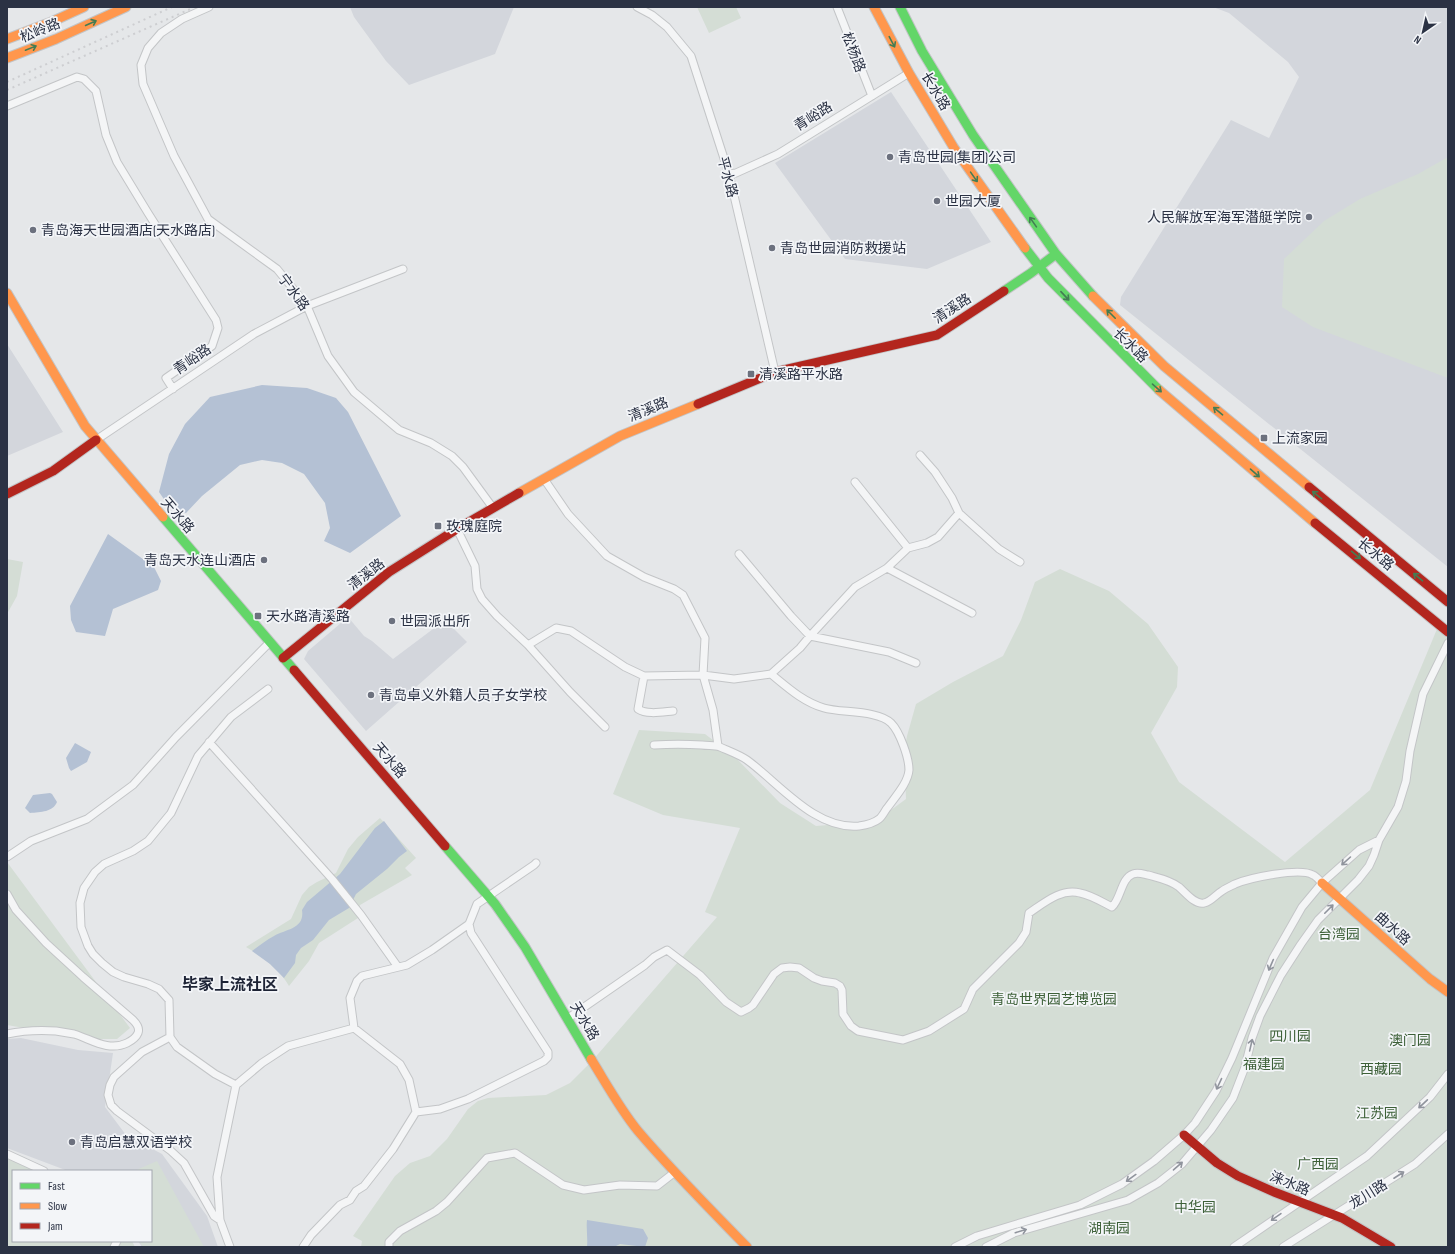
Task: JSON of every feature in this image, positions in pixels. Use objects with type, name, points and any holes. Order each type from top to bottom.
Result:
[{"type":"main road","name":"松岭路","points":[[7,40],[84,7]]},
{"type":"main road","name":"松岭路","points":[[7,58],[56,39],[126,7]]},
{"type":"main road","name":"长水路","points":[[874,7],[909,73],[954,148],[1039,267],[1100,333],[1150,382],[1283,497],[1448,632]]},
{"type":"main road","name":"长水路","points":[[900,7],[922,51],[973,135],[1056,254],[1090,293],[1164,366],[1316,494],[1448,602]]},
{"type":"main road","name":"清溪路","points":[[283,658],[389,572],[457,529],[620,436],[775,372],[937,335],[1056,254]]},
{"type":"main road","name":"天水路","points":[[7,293],[85,426],[488,896],[525,947],[608,1088],[637,1130],[747,1247]]},
{"type":"main road","name":"青峪路","points":[[7,494],[53,471],[96,440]]},
{"type":"main road","name":"曲水路","points":[[1322,883],[1430,979],[1448,992]]},
{"type":"main road","name":"涞水路","points":[[1184,1135],[1215,1162],[1238,1176],[1298,1202],[1335,1215],[1356,1225],[1391,1247]]},
{"type":"street","name":"宁水路","points":[[209,7],[182,19],[160,33],[148,48],[141,65],[143,84],[174,156],[208,219],[277,269],[307,306],[328,356],[354,392],[400,430],[431,444],[452,456],[464,467],[493,508]]},
{"type":"street","name":"平水路","points":[[637,7],[652,15],[667,27],[690,56],[729,174],[775,372]]},
{"type":"street","name":"松杨路","points":[[837,7],[854,54],[872,96]]},
{"type":"street","name":"青峪路","points":[[729,174],[736,173],[778,154],[909,73]]},
{"type":"street","points":[[7,106],[77,77],[84,79],[96,91],[106,135],[117,162],[216,320],[218,328],[212,346],[166,378],[173,389]]},
{"type":"street","name":"青峪路","points":[[96,440],[254,334],[307,306],[403,269]]},
{"type":"street","points":[[920,455],[952,498],[958,513],[999,549],[1020,562]]},
{"type":"street","points":[[544,479],[568,514],[607,556],[644,577],[674,589],[683,595],[705,638],[703,675],[713,710],[718,746]]},
{"type":"street","points":[[855,482],[908,548]]},
{"type":"street","points":[[528,645],[556,628],[571,631],[625,667],[644,676],[703,675],[734,679],[771,674],[800,648],[855,587],[887,568],[908,548],[927,543],[938,537],[958,513]]},
{"type":"street","points":[[457,529],[475,566],[477,588],[482,599],[496,616],[528,645],[570,692],[605,727]]},
{"type":"street","points":[[739,554],[810,636],[889,652],[916,663]]},
{"type":"street","points":[[887,568],[972,613]]},
{"type":"street","points":[[7,857],[31,841],[87,819],[133,785],[176,737],[270,642]]},
{"type":"street","points":[[986,1247],[1014,1233],[1128,1200],[1158,1183],[1182,1164],[1197,1147],[1233,1098],[1245,1066],[1252,1038],[1260,1016],[1281,975],[1300,944],[1318,920],[1369,866],[1379,840],[1398,806],[1406,781],[1410,750],[1423,694],[1448,643]]},
{"type":"street","points":[[654,745],[679,744],[718,746],[746,759],[822,819],[851,827],[866,825],[880,819],[904,783],[909,772],[908,760],[893,724],[881,717],[824,708],[799,696],[771,674]]},
{"type":"street","points":[[644,676],[638,709],[641,711],[662,713],[673,711]]},
{"type":"street","points":[[236,1085],[215,1074],[177,1047],[170,1037],[169,1000],[159,988],[113,972],[98,958],[88,946],[81,927],[80,903],[84,888],[95,872],[104,864],[148,841],[171,813],[198,756],[209,742],[231,717],[268,689]]},
{"type":"street","points":[[209,742],[332,879],[361,915],[398,967]]},
{"type":"street","points":[[955,1247],[977,1236],[1080,1205],[1122,1184],[1154,1161],[1184,1135],[1196,1123],[1216,1091],[1232,1058],[1273,958],[1302,907],[1322,883],[1359,850],[1379,840]]},
{"type":"street","points":[[416,1112],[440,1109],[468,1099],[544,1061],[548,1057],[548,1052],[471,934],[470,924],[477,904],[536,863]]},
{"type":"street","points":[[567,1019],[645,965],[654,957],[667,950],[700,975],[726,1002],[740,1012],[753,1005],[774,974],[782,968],[790,966],[799,968],[822,982],[835,983],[840,986],[842,990],[843,1014],[851,1026],[858,1031],[903,1040],[929,1031],[964,1009],[972,989],[1020,943],[1026,932],[1029,913],[1063,893],[1081,893],[1112,907],[1116,904],[1125,882],[1134,873],[1166,880],[1179,887],[1186,895],[1202,904],[1211,901],[1221,891],[1235,884],[1270,875],[1301,872],[1313,874],[1322,883]]},
{"type":"street","points":[[7,894],[16,910],[46,943],[138,1024],[137,1035],[131,1042],[124,1045],[115,1046],[102,1045],[74,1034],[55,1031],[7,1034]]},
{"type":"street","points":[[303,1247],[311,1235],[340,1205],[350,1200],[356,1191],[364,1186],[392,1149],[416,1112],[409,1080],[400,1064],[354,1028],[350,998],[357,981],[362,976],[407,965],[470,924]]},
{"type":"street","points":[[230,1247],[220,1220],[217,1177],[236,1085],[262,1063],[288,1046],[354,1028]]},
{"type":"street","points":[[170,1037],[142,1052],[114,1077],[110,1085],[108,1095],[111,1105],[117,1111],[171,1151],[184,1163],[214,1216],[220,1220]]},
{"type":"street","points":[[1234,1247],[1367,1156],[1430,1097],[1448,1074]]},
{"type":"street","name":"龙川路","points":[[1283,1247],[1415,1164],[1448,1134]]},
{"type":"street","points":[[389,1247],[389,1242],[400,1231],[436,1211],[448,1202],[487,1158],[515,1153],[563,1185],[584,1190],[620,1185],[657,1186],[675,1172]]},
{"type":"street","points":[[7,1154],[42,1170]]},
{"type":"shaded area","points":[[350,7],[514,7],[495,54],[409,85],[386,61],[354,17]]},
{"type":"shaded area","name":"人民解放军海军潜艇学院","points":[[1213,7],[1448,7],[1448,567],[1120,305],[1121,297],[1231,120],[1269,138],[1299,77],[1288,62],[1229,13]]},
{"type":"shaded area","points":[[891,92],[991,242],[927,269],[845,259],[775,163]]},
{"type":"shaded area","points":[[7,344],[63,432],[7,456]]},
{"type":"shaded area","name":"青岛卓义外籍人员子女学校","points":[[348,617],[364,636],[393,659],[445,620],[467,642],[366,731],[304,659],[308,651]]},
{"type":"shaded area","name":"青岛启慧双语学校","points":[[21,1038],[78,1050],[113,1053],[105,1107],[126,1135],[162,1154],[207,1216],[218,1247],[142,1247],[139,1242],[152,1242],[152,1170],[65,1170],[7,1148],[7,1039]]},
{"type":"green space","points":[[697,7],[736,7],[741,18],[709,33]]},
{"type":"green space","points":[[1448,157],[1448,378],[1313,327],[1282,307],[1284,259],[1324,221],[1360,199],[1418,174]]},
{"type":"green space","points":[[7,559],[23,562],[17,596],[7,614]]},
{"type":"green space","name":"青岛世界园艺博览园","points":[[1060,569],[1109,591],[1148,624],[1178,667],[1177,687],[1151,733],[1179,782],[1285,862],[1370,790],[1437,629],[1448,639],[1448,1247],[361,1247],[362,1241],[353,1236],[395,1176],[410,1163],[430,1156],[447,1139],[468,1109],[478,1101],[488,1098],[546,1095],[570,1083],[592,1061],[717,917],[705,912],[740,828],[663,815],[613,794],[639,730],[705,734],[735,757],[780,803],[816,826],[876,821],[906,799],[904,752],[916,704],[953,682],[1003,656],[1021,620],[1035,582]]},
{"type":"green space","points":[[380,818],[416,858],[405,868],[412,875],[360,905],[358,918],[319,943],[309,961],[289,986],[270,964],[246,947],[291,919],[302,895],[309,887],[336,873],[348,849],[358,837]]},
{"type":"green space","points":[[7,862],[130,1028],[117,1039],[88,1039],[7,1025]]},
{"type":"green space","points":[[7,1157],[35,1170],[12,1170],[12,1242],[132,1242],[135,1247],[7,1247]]},
{"type":"green space","points":[[157,1161],[204,1247],[143,1247],[140,1242],[152,1242],[152,1170],[136,1170]]},
{"type":"water","points":[[262,385],[307,388],[336,398],[348,412],[401,516],[350,553],[324,541],[330,528],[325,503],[304,474],[282,463],[262,460],[240,465],[202,496],[186,513],[170,508],[159,492],[169,454],[185,424],[210,397]]},
{"type":"water","points":[[108,534],[154,567],[161,581],[158,590],[113,609],[105,636],[76,632],[71,620],[70,606]]},
{"type":"water","points":[[75,743],[91,752],[87,762],[71,771],[66,758]]},
{"type":"water","points":[[50,793],[57,802],[50,810],[30,813],[25,808],[33,795]]},
{"type":"water","points":[[384,821],[407,851],[356,894],[349,908],[329,920],[313,940],[301,948],[296,955],[295,963],[284,978],[270,964],[252,951],[265,941],[298,925],[301,921],[302,910],[307,902],[340,874],[375,828]]},
{"type":"water","points":[[587,1220],[643,1229],[648,1238],[645,1247],[620,1244],[614,1247],[587,1247]]},
{"type":"railway","points":[[7,82],[172,7]]},
{"type":"railway","points":[[7,90],[195,7]]},
{"type":"traffic: fast","points":[[900,7],[922,51],[973,135],[1056,254],[1093,296]]},
{"type":"traffic: fast","points":[[1025,248],[1048,278],[1159,390]]},
{"type":"traffic: fast","points":[[1004,291],[1056,254]]},
{"type":"traffic: fast","points":[[163,517],[294,670]]},
{"type":"traffic: fast","points":[[445,846],[495,904],[525,947],[591,1059]]},
{"type":"traffic: slow","points":[[7,39],[49,23],[84,7]]},
{"type":"traffic: slow","points":[[7,58],[56,39],[126,7]]},
{"type":"traffic: slow","points":[[874,7],[909,73],[954,148],[1025,248]]},
{"type":"traffic: slow","points":[[7,293],[85,426],[163,517]]},
{"type":"traffic: slow","points":[[1093,296],[1164,366],[1309,487]]},
{"type":"traffic: slow","points":[[1159,390],[1315,523]]},
{"type":"traffic: slow","points":[[519,493],[620,436],[698,404]]},
{"type":"traffic: slow","points":[[1322,883],[1430,979],[1448,992]]},
{"type":"traffic: slow","points":[[591,1059],[631,1123],[678,1175],[747,1247]]},
{"type":"traffic: jam","points":[[698,404],[775,372],[937,335],[1004,291]]},
{"type":"traffic: jam","points":[[7,494],[53,471],[96,440]]},
{"type":"traffic: jam","points":[[1309,487],[1448,602]]},
{"type":"traffic: jam","points":[[283,658],[389,572],[457,529],[519,493]]},
{"type":"traffic: jam","points":[[1315,523],[1448,632]]},
{"type":"traffic: jam","points":[[294,670],[445,846]]},
{"type":"traffic: jam","points":[[1184,1135],[1217,1163],[1238,1176],[1274,1192],[1342,1218],[1391,1247]]},
{"type":"place","name":"青岛世园(集团)公司","points":[[890,157]]},
{"type":"place","name":"世园大厦","points":[[937,201]]},
{"type":"place","name":"人民解放军海军潜艇学院","points":[[1309,217]]},
{"type":"place","name":"青岛海天世园酒店(天水路店)","points":[[33,230]]},
{"type":"place","name":"青岛世园消防救援站","points":[[772,248]]},
{"type":"place","name":"清溪路平水路","points":[[751,374]]},
{"type":"place","name":"上流家园","points":[[1264,438]]},
{"type":"place","name":"玫瑰庭院","points":[[438,526]]},
{"type":"place","name":"青岛天水连山酒店","points":[[264,560]]},
{"type":"place","name":"天水路清溪路","points":[[258,616]]},
{"type":"place","name":"世园派出所","points":[[392,621]]},
{"type":"place","name":"青岛卓义外籍人员子女学校","points":[[371,695]]},
{"type":"place","name":"青岛启慧双语学校","points":[[72,1142]]},
{"type":"district","name":"毕家上流社区","points":[[230,984]]},
{"type":"park label","name":"台湾园","points":[[1339,934]]},
{"type":"park label","name":"四川园","points":[[1290,1036]]},
{"type":"park label","name":"澳门园","points":[[1410,1040]]},
{"type":"park label","name":"福建园","points":[[1264,1064]]},
{"type":"park label","name":"西藏园","points":[[1381,1069]]},
{"type":"park label","name":"江苏园","points":[[1377,1113]]},
{"type":"park label","name":"广西园","points":[[1318,1164]]},
{"type":"park label","name":"中华园","points":[[1195,1207]]},
{"type":"park label","name":"湖南园","points":[[1109,1228]]}]
